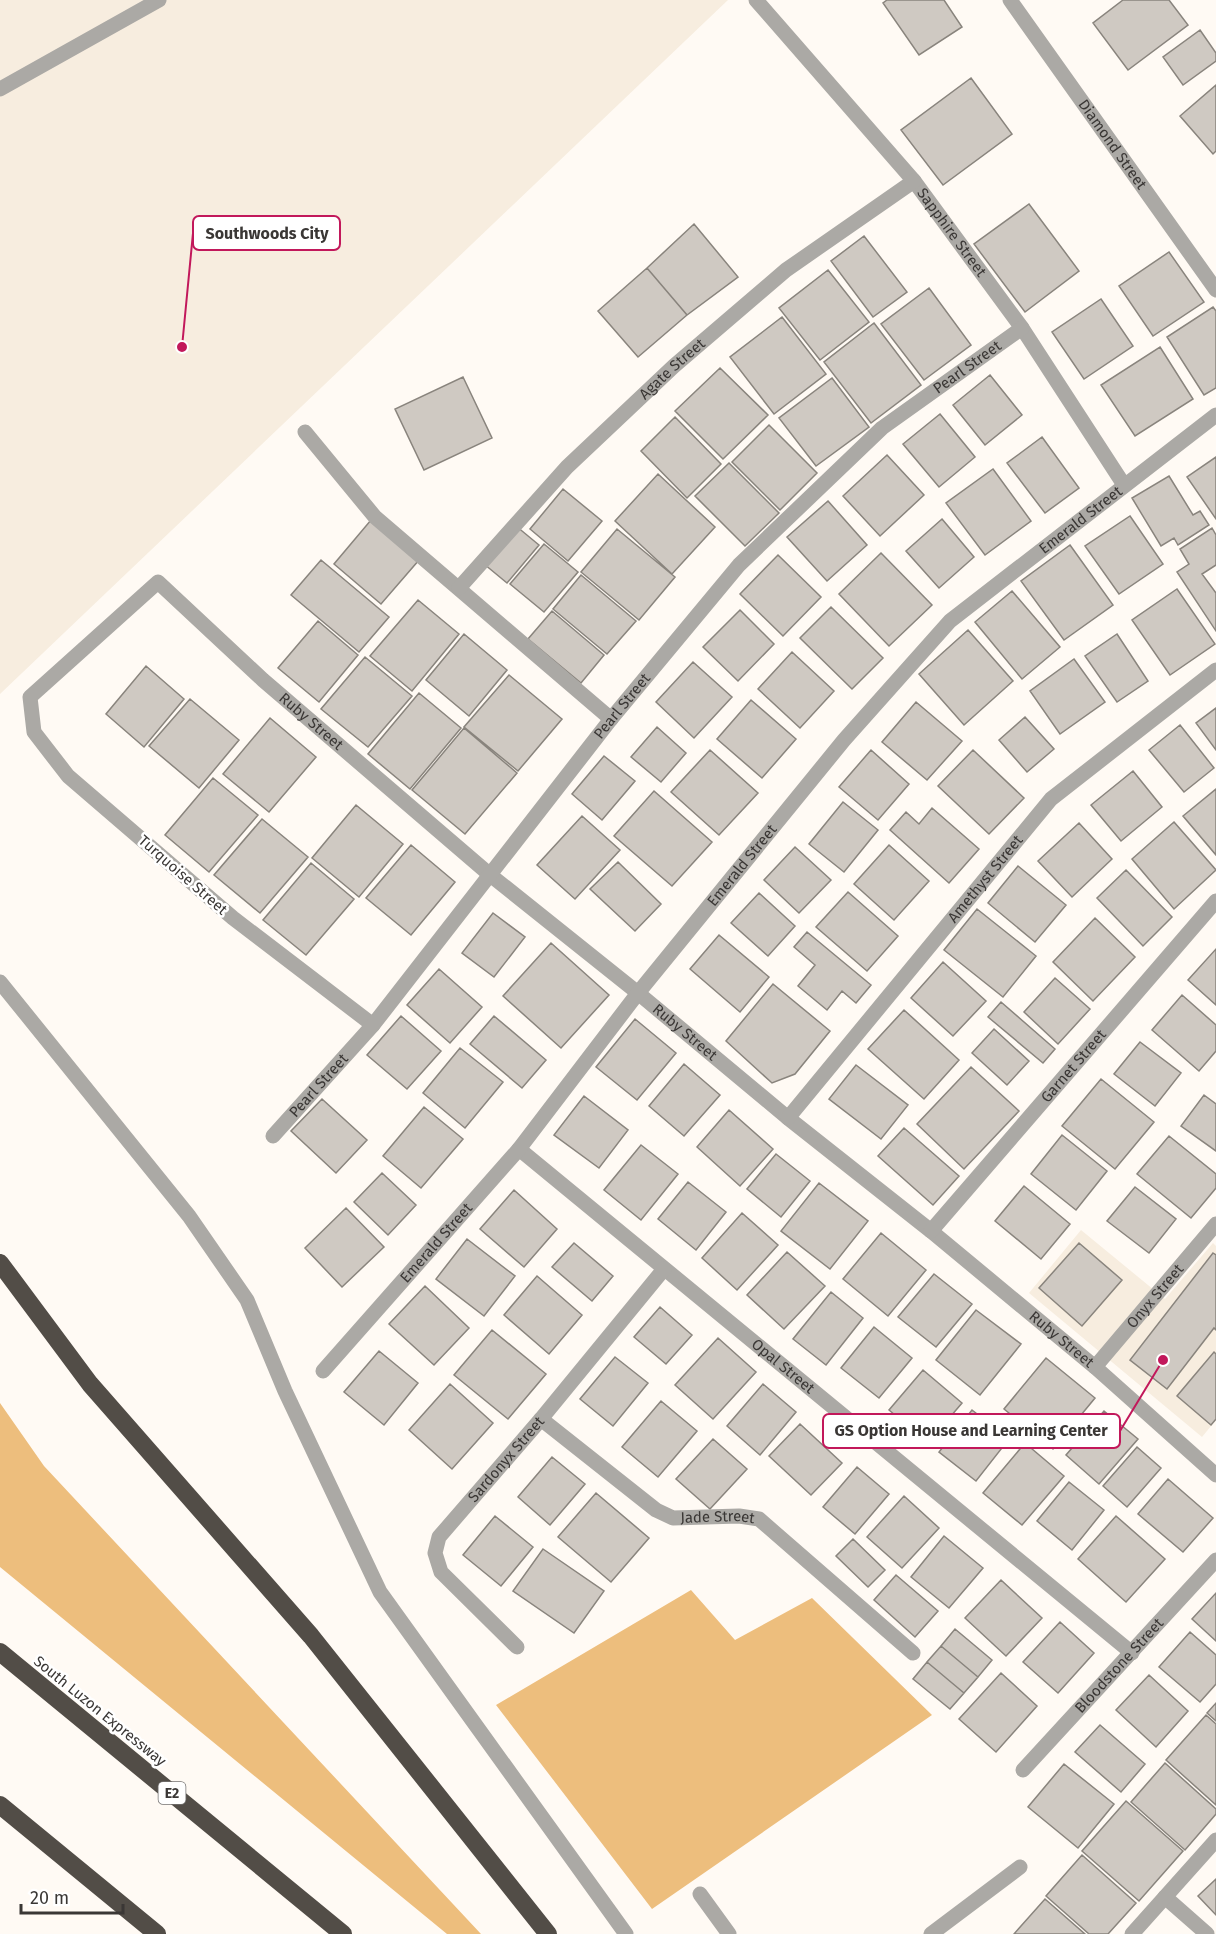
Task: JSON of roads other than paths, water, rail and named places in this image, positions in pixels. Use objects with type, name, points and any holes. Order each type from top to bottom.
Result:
[{"type":"highway","points":[[0,1263],[90,1384],[311,1636],[548,1934]]},
{"type":"highway","name":"South Luzon Expressway","points":[[0,1652],[343,1934]]},
{"type":"highway","points":[[0,1805],[157,1934]]},
{"type":"street","points":[[0,89],[159,0]]},
{"type":"street","name":"Sapphire Street","points":[[756,0],[914,181],[1022,328],[1124,485]]},
{"type":"street","name":"Diamond Street","points":[[1010,0],[1216,290]]},
{"type":"street","name":"Agate Street","points":[[459,588],[567,467],[674,366],[786,270],[914,181]]},
{"type":"street","name":"Pearl Street","points":[[273,1136],[373,1025],[611,719],[739,565],[882,428],[1022,328]]},
{"type":"street","name":"Emerald Street","points":[[323,1371],[519,1149],[638,993],[844,740],[950,621],[1216,415]]},
{"type":"street","points":[[305,432],[375,518],[611,719]]},
{"type":"street","name":"Ruby Street","points":[[30,697],[158,582],[263,680],[489,874],[638,993],[788,1118],[931,1231],[1095,1367],[1216,1475]]},
{"type":"street","name":"Amethyst Street","points":[[788,1118],[1051,799],[1216,670]]},
{"type":"street","name":"Turquoise Street","points":[[30,697],[34,732],[68,776],[233,918],[373,1025]]},
{"type":"street","name":"Garnet Street","points":[[931,1231],[1216,901]]},
{"type":"street","points":[[0,982],[189,1216],[247,1300],[285,1391],[380,1592],[626,1934]]},
{"type":"street","name":"Opal Street","points":[[519,1149],[1132,1653]]},
{"type":"street","name":"Onyx Street","points":[[1095,1367],[1216,1224]]},
{"type":"street","name":"Sardonyx Street","points":[[517,1647],[441,1572],[435,1553],[439,1538],[541,1419],[664,1269]]},
{"type":"street","name":"Jade Street","points":[[541,1419],[656,1510],[673,1518],[739,1516],[759,1519],[913,1653]]},
{"type":"street","name":"Bloodstone Street","points":[[1023,1770],[1216,1560]]},
{"type":"street","points":[[1132,1934],[1216,1840]]},
{"type":"street","points":[[932,1934],[1020,1867]]},
{"type":"street","points":[[700,1894],[729,1934]]},
{"type":"street","points":[[1165,1897],[1207,1934]]},
{"type":"place","name":"Southwoods City","points":[[182,347]]},
{"type":"place","name":"GS Option House and Learning Center","points":[[1163,1360]]}]
